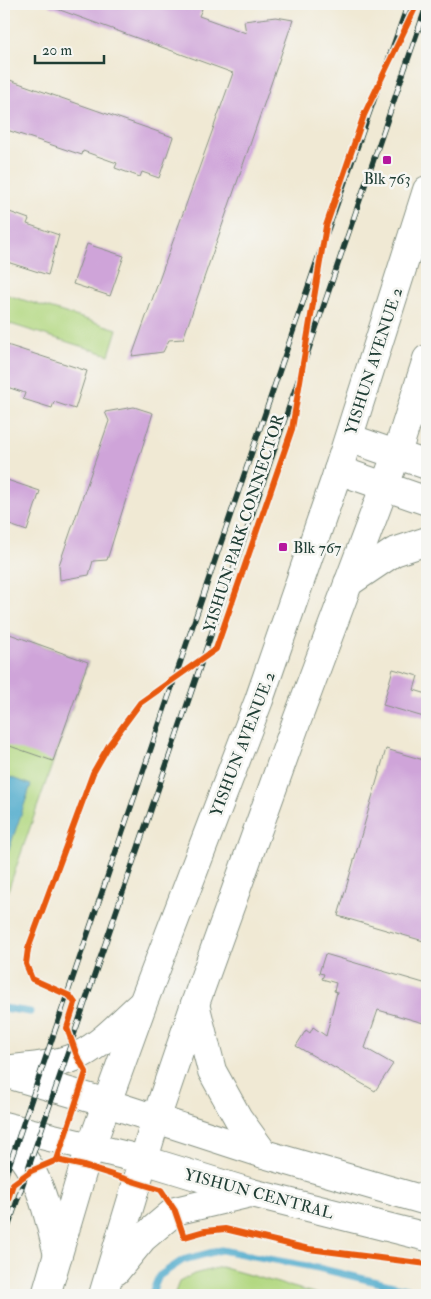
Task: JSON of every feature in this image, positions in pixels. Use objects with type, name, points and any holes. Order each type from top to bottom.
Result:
[{"type":"main road","name":"YISHUN AVENUE 2","points":[[46,1295],[91,1147],[143,1003],[259,700],[349,438],[427,190]]},
{"type":"main road","points":[[427,361],[423,398],[427,422]]},
{"type":"main road","points":[[106,1288],[156,1119],[195,1004],[397,453],[427,361]]},
{"type":"main road","points":[[349,438],[397,453],[427,465]]},
{"type":"main road","points":[[338,470],[427,501]]},
{"type":"main road","points":[[348,584],[394,552],[427,541]]},
{"type":"main road","points":[[4,1072],[62,1061],[77,1056],[99,1041],[143,1003]]},
{"type":"main road","points":[[195,1004],[212,1071],[238,1118],[264,1154]]},
{"type":"main road","points":[[4,1072],[264,1154],[427,1201]]},
{"type":"main road","name":"YISHUN CENTRAL","points":[[4,1126],[144,1160],[252,1193],[427,1237]]},
{"type":"main road","points":[[4,1140],[31,1171],[42,1191],[58,1257]]},
{"type":"main road","points":[[106,1288],[143,1238],[176,1211],[252,1193]]},
{"type":"green space","points":[[4,294],[117,329],[109,355],[4,322]]},
{"type":"green space","points":[[4,632],[88,662],[4,902]]},
{"type":"green space","points":[[221,1267],[321,1295],[174,1295],[179,1282],[194,1274]]},
{"type":"water","points":[[4,775],[31,785],[4,864]]},
{"type":"building","points":[[49,4],[187,4],[202,9],[199,16],[246,33],[244,21],[276,17],[293,20],[183,339],[169,340],[163,352],[132,356],[233,73],[49,6]]},
{"type":"building","points":[[4,78],[173,137],[159,178],[142,172],[140,177],[115,168],[117,163],[83,151],[82,155],[4,129]]},
{"type":"building","points":[[4,210],[29,219],[27,224],[59,235],[48,275],[4,261]]},
{"type":"building","points":[[87,244],[124,256],[110,296],[73,284]]},
{"type":"building","points":[[4,344],[87,371],[75,409],[54,402],[52,408],[23,399],[25,393],[4,386]]},
{"type":"building","points":[[134,407],[153,413],[107,560],[93,561],[89,575],[60,580],[59,565],[109,421],[105,412]]},
{"type":"building","points":[[4,479],[40,491],[27,531],[4,523]]},
{"type":"building","points":[[4,632],[88,662],[53,761],[4,744]]},
{"type":"building","points":[[393,669],[418,676],[414,690],[427,694],[427,718],[383,705]]},
{"type":"building","points":[[386,749],[427,761],[427,942],[338,916]]},
{"type":"building","points":[[325,954],[427,984],[427,1024],[378,1010],[365,1048],[393,1064],[375,1091],[296,1046],[306,1030],[310,1033],[313,1027],[326,1036],[337,992],[334,991],[336,983],[322,979],[324,974],[319,973]]},
{"type":"waterway","points":[[4,1008],[30,1012]]},
{"type":"waterway","points":[[151,1295],[159,1276],[183,1260],[221,1250],[318,1268],[427,1294]]},
{"type":"railway","points":[[4,1180],[320,252],[408,4]]},
{"type":"railway","points":[[4,1239],[427,4]]},
{"type":"cycle path","name":"YISHUN PARK CONNECTOR","points":[[4,1211],[13,1184],[31,1171],[57,1160],[86,1072],[77,1056],[67,1028],[75,1003],[70,996],[32,979],[26,964],[28,949],[93,773],[109,745],[140,703],[216,649],[292,429],[326,226],[364,115],[417,4]]},
{"type":"cycle path","points":[[57,1160],[84,1166],[161,1190],[175,1211],[184,1237],[205,1231],[225,1229],[309,1249],[427,1264]]},
{"type":"place","name":"Blk 763","points":[[387,160]]},
{"type":"place","name":"Blk 767","points":[[283,547]]}]
